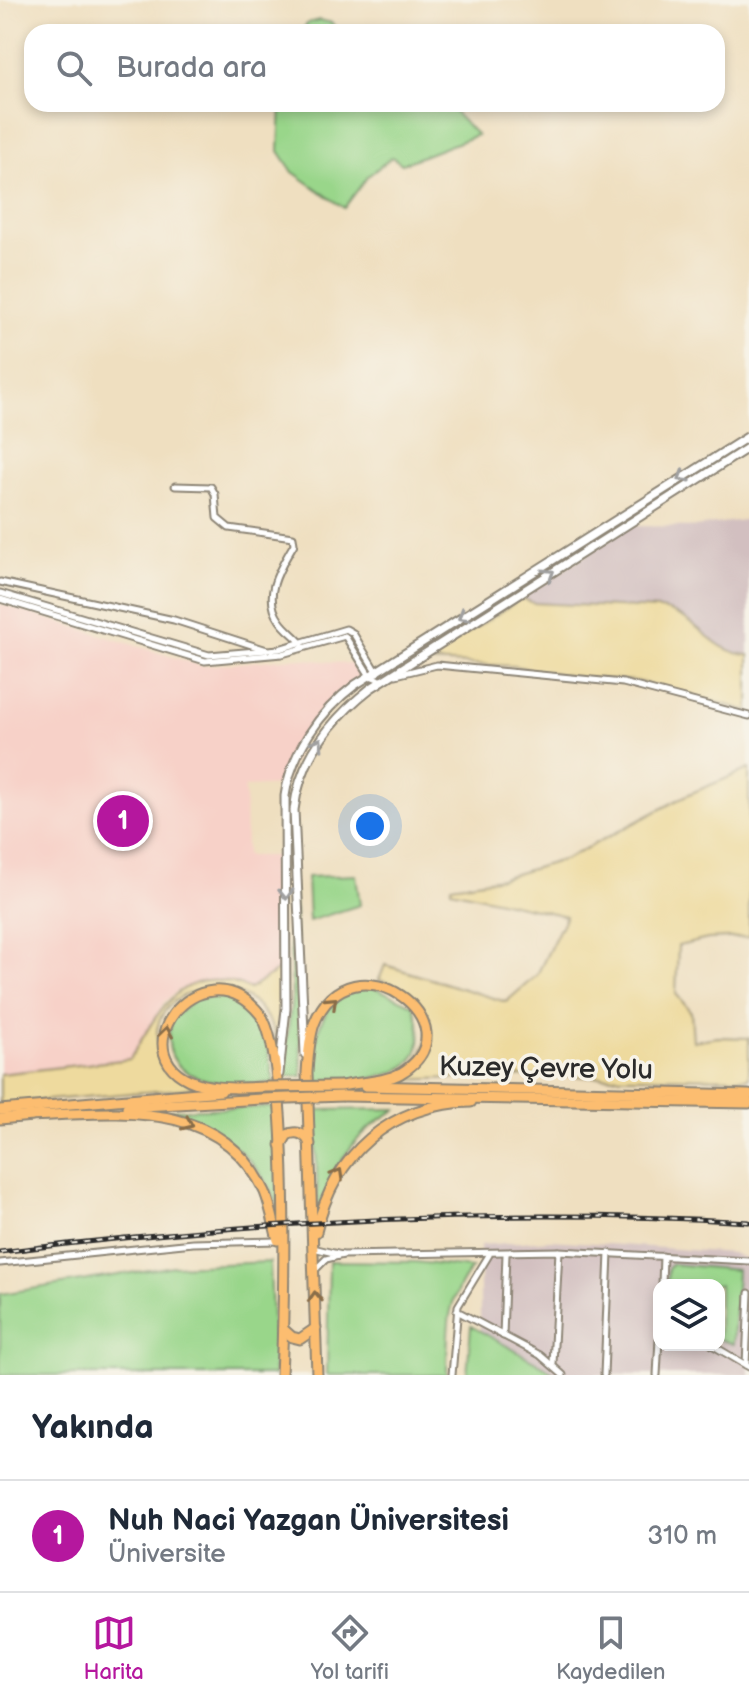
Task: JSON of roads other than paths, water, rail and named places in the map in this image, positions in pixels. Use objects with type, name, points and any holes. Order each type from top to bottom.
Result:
[{"type":"highway","points":[[0,1119],[181,1102],[262,1099],[342,1091],[391,1077],[402,1073],[418,1056],[425,1025],[416,1006],[401,993],[381,986],[360,985],[335,996],[314,1024],[307,1073],[310,1144],[317,1375]]},
{"type":"highway","points":[[281,1375],[283,1255],[280,1146],[279,1076],[268,1027],[242,998],[204,994],[181,1003],[165,1022],[164,1046],[175,1069],[202,1084],[264,1087],[342,1091]]},
{"type":"highway","points":[[0,1110],[264,1087]]},
{"type":"highway","name":"Kuzey Çevre Yolu","points":[[342,1091],[749,1095]]},
{"type":"highway","name":"Kuzey Çevre Yolu","points":[[342,1091],[749,1103]]},
{"type":"highway","points":[[313,1248],[321,1212],[340,1169],[357,1148],[388,1123],[413,1112],[446,1104],[553,1099]]},
{"type":"highway","points":[[28,1116],[146,1113],[166,1115],[200,1129],[226,1145],[254,1174],[267,1197],[283,1255]]},
{"type":"highway","points":[[280,1146],[284,1137],[293,1133],[305,1136],[310,1144]]},
{"type":"highway","points":[[283,1329],[300,1339],[316,1327]]},
{"type":"street","points":[[279,1076],[286,1009],[283,828],[287,786],[300,752],[319,721],[345,693],[373,674],[749,436]]},
{"type":"street","points":[[307,1073],[300,964],[296,795],[304,770],[324,734],[351,704],[382,681],[749,447]]},
{"type":"street","points":[[175,486],[211,487],[215,494],[217,518],[227,527],[293,537],[294,544],[275,579],[272,601],[278,619],[302,644]]},
{"type":"street","points":[[0,582],[174,620],[268,651]]},
{"type":"street","points":[[0,593],[195,653],[223,655],[268,651],[348,630],[373,674]]},
{"type":"street","points":[[0,599],[205,661],[282,654],[345,636],[373,674],[382,681]]},
{"type":"street","points":[[382,681],[429,666],[514,671],[641,686],[705,707],[749,716]]},
{"type":"street","points":[[0,1263],[193,1243],[279,1241]]},
{"type":"street","points":[[313,1248],[343,1255],[489,1255],[559,1251],[749,1261]]},
{"type":"street","points":[[553,1364],[559,1251]]},
{"type":"street","points":[[604,1375],[609,1253]]},
{"type":"street","points":[[503,1336],[506,1254]]},
{"type":"street","points":[[314,1272],[320,1262],[343,1255]]},
{"type":"street","points":[[452,1375],[457,1311],[489,1255]]},
{"type":"street","points":[[662,1279],[663,1256]]},
{"type":"street","points":[[722,1351],[747,1366],[749,1293]]},
{"type":"street","points":[[457,1311],[553,1364],[563,1375]]},
{"type":"street","points":[[657,1375],[658,1351]]},
{"type":"railway","points":[[0,1252],[187,1232],[374,1220],[561,1216],[749,1222]]},
{"type":"place","name":"Nuh Naci Yazgan Üniversitesi","points":[[123,821]]}]
